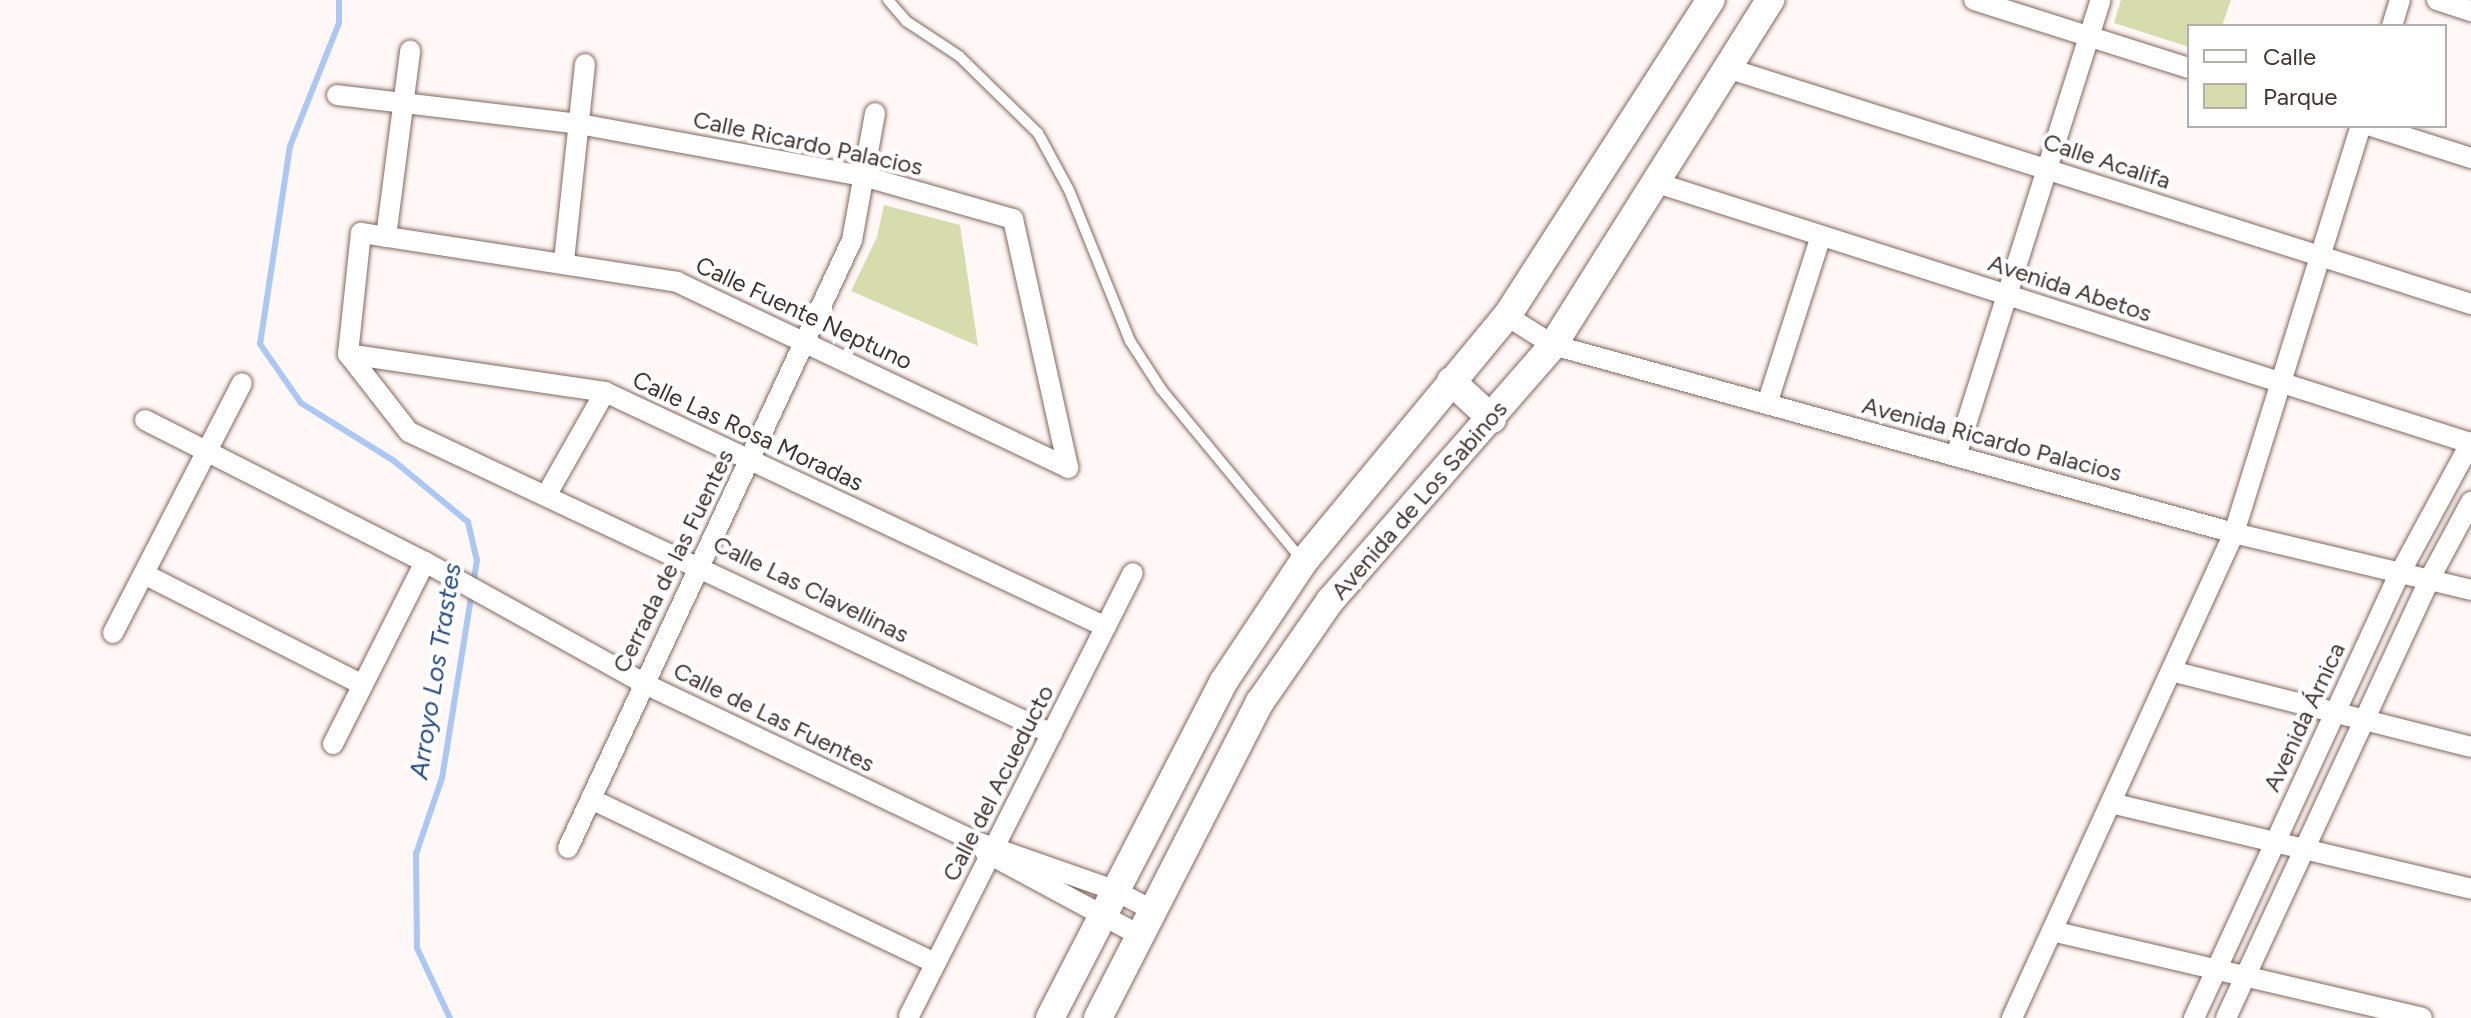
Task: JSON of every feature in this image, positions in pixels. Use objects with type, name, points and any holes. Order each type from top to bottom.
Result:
[{"type":"street","name":"Avenida de Los Sabinos","points":[[1050,1018],[1224,681],[1304,561],[1507,316],[1711,0]]},
{"type":"street","name":"Avenida de Los Sabinos","points":[[1098,1018],[1156,912],[1260,702],[1330,601],[1492,419],[1553,345],[1770,0]]},
{"type":"street","points":[[1974,0],[2187,67]]},
{"type":"street","points":[[1956,456],[2101,0]]},
{"type":"street","points":[[2393,24],[2400,0]]},
{"type":"street","points":[[2437,0],[2471,11]]},
{"type":"street","points":[[386,237],[410,51]]},
{"type":"street","points":[[564,261],[585,64]]},
{"type":"street","name":"Calle Acalifa","points":[[1727,68],[2471,304]]},
{"type":"street","name":"Calle Ricardo Palacios","points":[[337,95],[579,124],[863,176],[1013,219],[1068,468]]},
{"type":"street","name":"Cerrada de las Fuentes","points":[[568,848],[852,240],[875,113]]},
{"type":"street","points":[[2012,1018],[2234,533],[2360,128]]},
{"type":"street","points":[[2377,128],[2471,158]]},
{"type":"street","name":"Avenida Abetos","points":[[1654,182],[2471,443]]},
{"type":"street","name":"Calle Fuente Neptuno","points":[[348,354],[361,233],[564,261],[677,282],[1068,468]]},
{"type":"street","points":[[1767,404],[1821,236]]},
{"type":"street","name":"Avenida Ricardo Palacios","points":[[1507,316],[1553,345],[2234,533],[2471,590]]},
{"type":"street","name":"Calle Las Rosa Moradas","points":[[348,354],[605,392],[1106,627]]},
{"type":"street","name":"Calle Las Clavellinas","points":[[348,354],[409,432],[699,564],[1052,734]]},
{"type":"street","points":[[1451,381],[1492,419]]},
{"type":"street","points":[[113,633],[242,383]]},
{"type":"street","points":[[547,494],[605,392]]},
{"type":"street","points":[[145,420],[425,562],[333,744]]},
{"type":"street","name":"Avenida Árnica","points":[[2194,1018],[2400,573],[2471,443]]},
{"type":"street","points":[[2226,1018],[2429,580],[2471,502]]},
{"type":"street","name":"Calle de Las Fuentes","points":[[425,562],[511,614],[643,683],[992,851]]},
{"type":"street","name":"Calle del Acueducto","points":[[909,1016],[1133,573]]},
{"type":"street","points":[[144,574],[361,684]]},
{"type":"street","points":[[2171,671],[2471,747]]},
{"type":"street","points":[[591,799],[935,963]]},
{"type":"street","points":[[2111,803],[2471,889]]},
{"type":"street","points":[[992,851],[1114,890],[1156,912]]},
{"type":"street","points":[[992,851],[1143,937]]},
{"type":"street","points":[[2052,931],[2422,1018]]},
{"type":"lane","points":[[888,0],[906,21],[959,56],[1038,133],[1069,190],[1130,341],[1161,389],[1304,561]]},
{"type":"green space","points":[[2121,0],[2231,0],[2223,24],[2187,24],[2187,46],[2114,23]]},
{"type":"green space","points":[[884,205],[960,225],[978,346],[851,291],[877,237]]},
{"type":"waterway","name":"Arroyo Los Trastes","points":[[339,0],[339,23],[290,146],[260,344],[301,403],[394,461],[468,522],[477,560],[442,778],[416,854],[417,948],[450,1018]]}]
